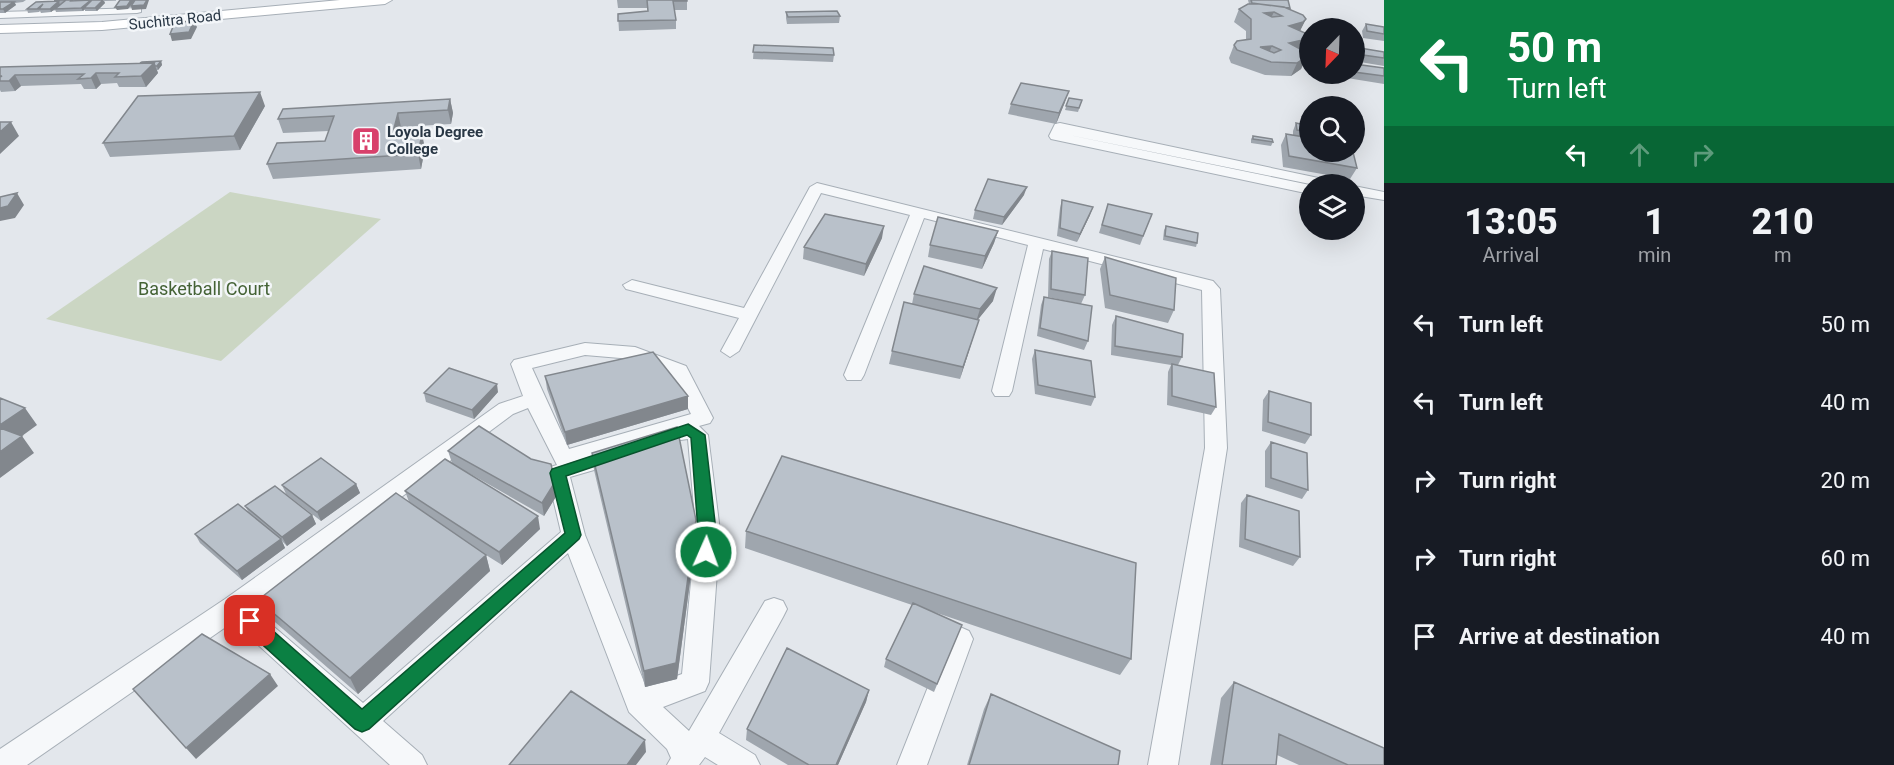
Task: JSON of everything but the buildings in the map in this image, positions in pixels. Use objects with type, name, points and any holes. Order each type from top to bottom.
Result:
[{"type":"main road","name":"Suchitra Road","points":[[0,29],[102,26],[341,0]]},
{"type":"main road","name":"Suchitra Road","points":[[3,18],[88,22],[385,0]]},
{"type":"street","points":[[3,18],[33,0]]},
{"type":"street","points":[[3,18],[137,10]]},
{"type":"street","points":[[1148,152],[1060,127],[1056,136],[1251,173],[1299,180]]},
{"type":"street","points":[[1148,152],[1156,131]]},
{"type":"street","points":[[1251,173],[1299,187]]},
{"type":"street","points":[[730,351],[817,187],[1201,282],[1211,289],[1216,448],[1163,765]]},
{"type":"street","points":[[1365,192],[1384,196]]},
{"type":"street","points":[[1365,202],[1384,206]]},
{"type":"street","points":[[854,375],[918,213]]},
{"type":"street","points":[[1002,391],[1036,243]]},
{"type":"street","points":[[632,285],[749,315]]},
{"type":"street","points":[[585,349],[635,353],[679,370],[703,418],[563,459],[534,399],[521,364],[585,349]]},
{"type":"street","points":[[1,765],[234,607],[506,409],[534,399]]},
{"type":"street","points":[[639,703],[695,682],[708,531],[698,435],[695,431],[688,429],[558,473],[573,535],[639,703],[678,740],[689,754],[745,765]]},
{"type":"street","points":[[362,722],[573,535]]},
{"type":"street","points":[[234,607],[412,765]]},
{"type":"street","points":[[689,754],[774,609]]},
{"type":"street","points":[[912,765],[960,639]]},
{"type":"green space","name":"Basketball Court","points":[[230,192],[381,219],[221,361],[46,319]]},
{"type":"place","name":"Loyola Degree College","points":[[366,141]]},
{"type":"route","points":[[250,621],[362,722],[573,535],[558,473],[688,429],[695,431],[698,435],[708,531],[706,552]]}]
